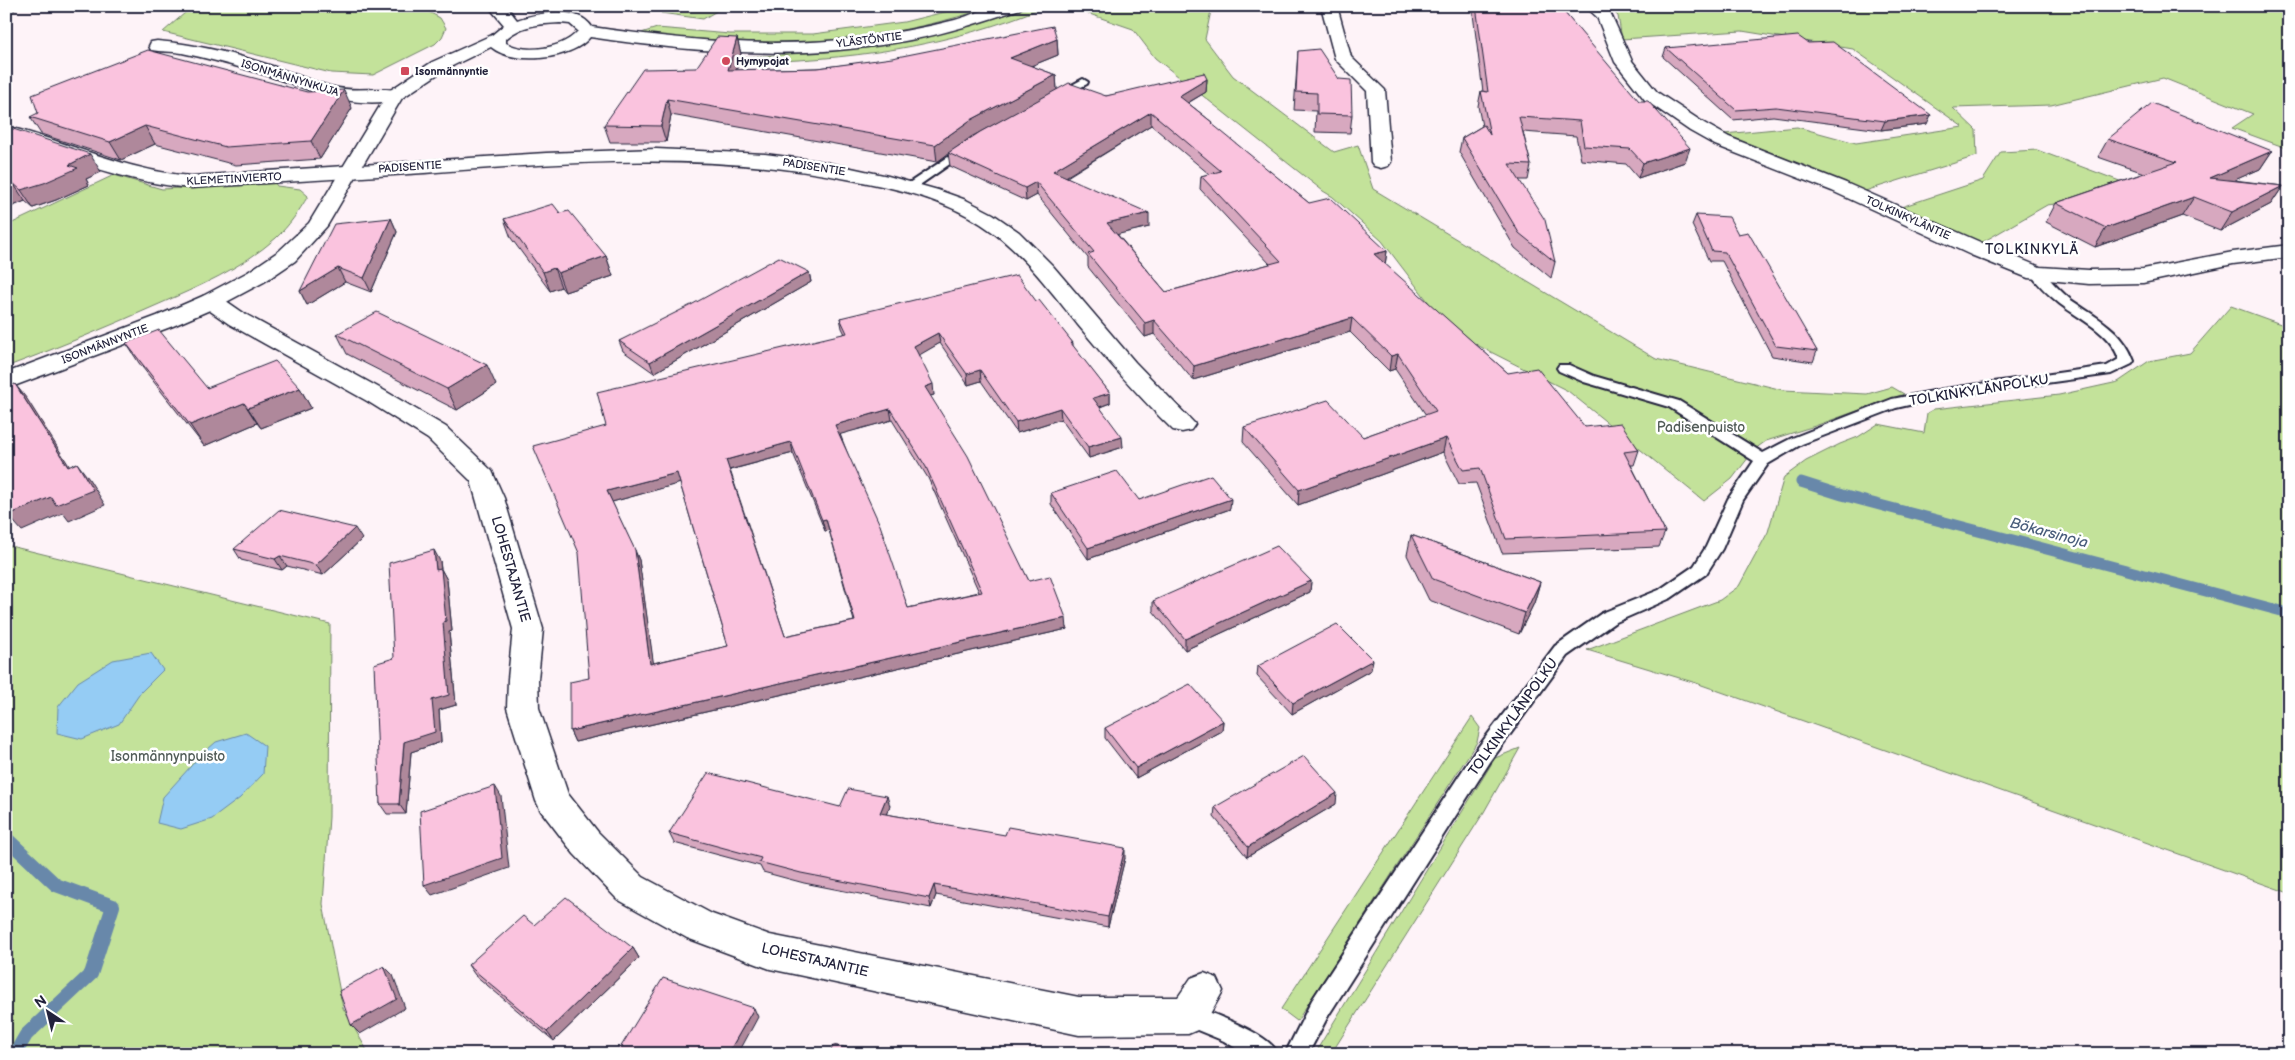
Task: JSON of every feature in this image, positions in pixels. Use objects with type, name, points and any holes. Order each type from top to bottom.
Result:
[{"type":"street","points":[[496,6],[506,14],[513,27]]},
{"type":"street","name":"YLÄSTÖNTIE","points":[[560,48],[813,47],[900,37],[943,28],[1014,6]]},
{"type":"street","points":[[1329,6],[1343,59],[1376,90],[1381,162]]},
{"type":"street","name":"TOLKINKYLÄNTIE","points":[[1593,6],[1604,15],[1624,62],[1651,96],[1697,127],[1722,141],[1839,187],[1979,250],[2036,273],[2089,277],[2142,276],[2233,258],[2289,251]]},
{"type":"street","points":[[525,8],[585,25],[586,31],[580,40],[560,48]]},
{"type":"street","name":"ISONMÄNNYNTIE","points":[[6,382],[165,321],[211,301],[256,277],[287,256],[317,226],[395,95],[438,66],[498,38],[513,27],[534,20],[560,18]]},
{"type":"street","name":"YLÄSTÖNTIE","points":[[586,31],[622,37],[721,47]]},
{"type":"street","points":[[498,38],[498,45],[514,52]]},
{"type":"street","name":"ISONMÄNNYNKUJA","points":[[157,46],[181,48],[264,69],[332,93],[365,96],[395,95]]},
{"type":"street","name":"ISONMÄNNYNTIE","points":[[427,75],[452,70],[514,52],[534,53],[560,48]]},
{"type":"street","name":"KLEMETINVIERTO","points":[[6,132],[127,171],[164,180],[191,182],[349,171]]},
{"type":"street","name":"PADISENTIE","points":[[349,171],[575,156],[655,154],[730,156],[836,169],[910,187],[942,197],[987,219],[1020,244],[1045,270],[1151,396],[1182,424]]},
{"type":"street","name":"LOHESTAJANTIE","points":[[211,301],[237,319],[376,396],[437,433],[483,477],[491,498],[528,628],[523,679],[523,708],[553,801],[586,843],[630,888],[700,926],[770,952],[1079,1016],[1196,1003]]},
{"type":"lane","points":[[1048,101],[1083,82]]},
{"type":"lane","points":[[910,187],[976,141]]},
{"type":"lane","name":"TOLKINKYLÄNPOLKU","points":[[1296,1054],[1320,1008],[1483,756],[1561,651],[1608,618],[1664,594],[1700,570],[1714,549],[1736,499],[1763,460],[1797,441],[1892,404],[1944,393],[2111,370],[2127,361],[2125,351],[2112,335],[2057,296],[2036,273]]},
{"type":"lane","points":[[1564,368],[1589,379],[1674,404],[1763,460]]},
{"type":"lane","points":[[1196,1003],[1232,1033],[1267,1054]]},
{"type":"green space","points":[[193,6],[418,6],[440,18],[446,28],[442,37],[435,44],[373,75],[331,73],[163,32]]},
{"type":"green space","points":[[673,6],[725,6],[703,19],[661,13]]},
{"type":"green space","points":[[969,6],[994,6],[921,26],[871,35],[820,41],[755,42],[635,35],[657,28],[730,34],[813,34],[904,22]]},
{"type":"green space","points":[[1031,6],[1046,6],[972,32],[896,49],[819,59],[740,62],[743,57],[853,48],[924,36],[960,28]]},
{"type":"green space","name":"Padisenpuisto","points":[[1076,6],[1212,6],[1205,39],[1233,76],[1334,152],[1358,145],[1373,189],[1656,359],[1783,390],[1867,394],[1892,387],[1904,394],[1815,426],[1766,441],[1755,449],[1732,479],[1704,501],[1568,391],[1467,340],[1439,316],[1382,241],[1333,197],[1155,58],[1133,29],[1072,8]]},
{"type":"green space","points":[[1607,6],[2289,6],[2289,149],[2232,128],[2253,114],[2163,78],[2051,105],[1953,108],[1976,130],[1977,156],[1865,191],[1724,134],[1797,127],[1856,143],[1963,127],[1853,49],[1742,31],[1622,39],[1618,16]]},
{"type":"green space","points":[[2037,150],[2149,192],[2047,205],[1981,243],[1901,207],[1983,180],[2001,152]]},
{"type":"green space","points":[[114,175],[162,189],[274,182],[277,186],[300,189],[308,196],[294,218],[276,238],[234,268],[204,284],[139,313],[6,367],[6,226]]},
{"type":"green space","points":[[2231,306],[2289,327],[2289,893],[1696,683],[1587,650],[1720,600],[1739,586],[1768,532],[1784,477],[1806,461],[1858,437],[1878,424],[1924,433],[1927,413],[1934,409],[2059,395],[2118,382],[2149,361],[2190,353]]},
{"type":"green space","name":"Isonmännynpuisto","points":[[6,545],[330,624],[329,817],[323,904],[343,1008],[369,1054],[6,1054]]},
{"type":"green space","points":[[1472,717],[1480,728],[1477,742],[1297,1021],[1281,1009]]},
{"type":"green space","points":[[1520,748],[1484,812],[1331,1054],[1323,1054],[1318,1048],[1495,758]]},
{"type":"water","points":[[151,653],[163,670],[141,692],[119,724],[82,739],[57,733],[58,707],[78,682],[113,660]]},
{"type":"water","points":[[246,733],[265,746],[263,774],[240,798],[212,819],[181,829],[157,823],[163,797],[200,756],[216,742]]},
{"type":"building","points":[[1476,6],[1559,6],[1639,101],[1648,101],[1690,148],[1643,163],[1630,149],[1584,146],[1580,121],[1519,117],[1531,165],[1509,164],[1545,220],[1555,262],[1519,233],[1462,138],[1484,125],[1490,135],[1481,91],[1488,92]]},
{"type":"building","points":[[1053,26],[1057,39],[1010,58],[1056,75],[969,121],[935,145],[667,99],[661,126],[604,125],[643,69],[696,68],[717,37],[737,38],[728,70],[818,68],[892,58]]},
{"type":"building","points":[[1798,36],[1808,43],[1833,42],[1931,115],[1885,121],[1776,107],[1736,110],[1666,48]]},
{"type":"building","points":[[1319,49],[1339,79],[1351,80],[1352,115],[1317,114],[1317,93],[1296,92],[1298,51]]},
{"type":"building","points":[[148,50],[307,92],[344,90],[311,141],[226,147],[145,126],[110,142],[30,117],[38,113],[32,95]]},
{"type":"building","points":[[1204,73],[1207,79],[1179,96],[1309,203],[1330,198],[1387,251],[1374,254],[1508,373],[1537,368],[1585,427],[1621,423],[1639,450],[1624,452],[1665,532],[1506,539],[1480,468],[1463,470],[1446,438],[1299,490],[1244,427],[1328,400],[1363,437],[1436,411],[1398,354],[1391,356],[1352,318],[1194,366],[1154,320],[1145,323],[1088,254],[1094,252],[1036,182],[1025,188],[948,153],[980,132],[1069,83],[1106,96]],"holes":[[[1151,112],[1221,171],[1201,176],[1281,261],[1166,292],[1107,223],[1149,213],[1053,171]]]},
{"type":"building","points":[[2152,103],[2272,151],[2210,178],[2283,186],[2232,212],[2194,197],[2106,228],[2056,203],[2177,162],[2108,139]]},
{"type":"building","points":[[7,127],[90,154],[69,165],[78,168],[44,183],[21,190],[13,183],[6,186]]},
{"type":"building","points":[[553,204],[560,213],[569,211],[606,256],[558,273],[554,268],[543,272],[504,219]]},
{"type":"building","points":[[1696,215],[1729,217],[1738,234],[1748,232],[1817,351],[1776,346],[1725,252],[1712,251]]},
{"type":"building","points":[[391,218],[364,278],[338,268],[300,291],[334,224]]},
{"type":"building","points":[[779,257],[809,272],[650,362],[619,341],[691,305]]},
{"type":"building","points":[[1017,275],[1036,301],[1039,300],[1073,343],[1071,343],[1110,393],[1093,398],[1122,437],[1088,447],[1060,408],[1016,422],[980,370],[967,374],[938,333],[914,346],[933,384],[925,387],[968,456],[1029,581],[1050,576],[1066,618],[570,731],[570,682],[589,678],[579,553],[533,446],[606,426],[597,392],[847,333],[840,318]],"holes":[[[890,409],[926,467],[982,592],[908,608],[880,525],[835,425]],[[791,442],[822,520],[826,519],[855,621],[785,636],[726,460]],[[677,473],[728,646],[650,664],[635,550],[607,491]]]},
{"type":"building","points":[[377,312],[487,365],[447,389],[337,334]]},
{"type":"building","points":[[159,330],[207,388],[275,361],[300,388],[248,408],[244,403],[190,425],[126,343]]},
{"type":"building","points":[[15,384],[68,467],[77,463],[93,490],[56,505],[51,497],[8,515],[6,511],[6,387]]},
{"type":"building","points":[[1117,471],[1139,500],[1211,475],[1231,499],[1088,548],[1051,493]]},
{"type":"building","points":[[279,510],[355,528],[316,565],[280,556],[275,559],[234,549]]},
{"type":"building","points":[[1411,535],[1540,582],[1525,613],[1433,579]]},
{"type":"building","points":[[1277,546],[1311,581],[1185,639],[1153,601]]},
{"type":"building","points":[[434,550],[436,570],[441,569],[446,621],[443,622],[449,695],[432,700],[435,732],[404,742],[399,804],[380,804],[374,664],[394,658],[389,563]]},
{"type":"building","points":[[1337,624],[1373,660],[1293,703],[1258,666]]},
{"type":"building","points":[[1190,684],[1223,721],[1136,768],[1105,728]]},
{"type":"building","points":[[1304,756],[1337,793],[1248,847],[1215,807]]},
{"type":"building","points":[[708,773],[840,807],[848,789],[887,796],[880,813],[1005,835],[1008,827],[1125,848],[1108,917],[934,885],[929,898],[801,873],[759,862],[761,858],[669,833]]},
{"type":"building","points":[[495,786],[502,858],[424,885],[420,811]]},
{"type":"building","points":[[566,897],[633,948],[547,1032],[468,965],[523,916],[534,925]]},
{"type":"building","points":[[384,966],[397,999],[351,1025],[339,991]]},
{"type":"building","points":[[663,978],[754,1008],[730,1050],[740,1054],[617,1053]]},
{"type":"building","points":[[833,1045],[878,1054],[830,1054]]},
{"type":"waterway","name":"Bökarsinoja","points":[[1801,482],[1842,495],[2289,613]]},
{"type":"waterway","points":[[6,838],[56,885],[113,906],[91,974],[26,1035],[15,1054]]},
{"type":"place","name":"Hymypojat","points":[[726,61]]},
{"type":"place","name":"Isonmännyntie","points":[[405,71]]},
{"type":"district","name":"TOLKINKYLÄ","points":[[2032,249]]}]
